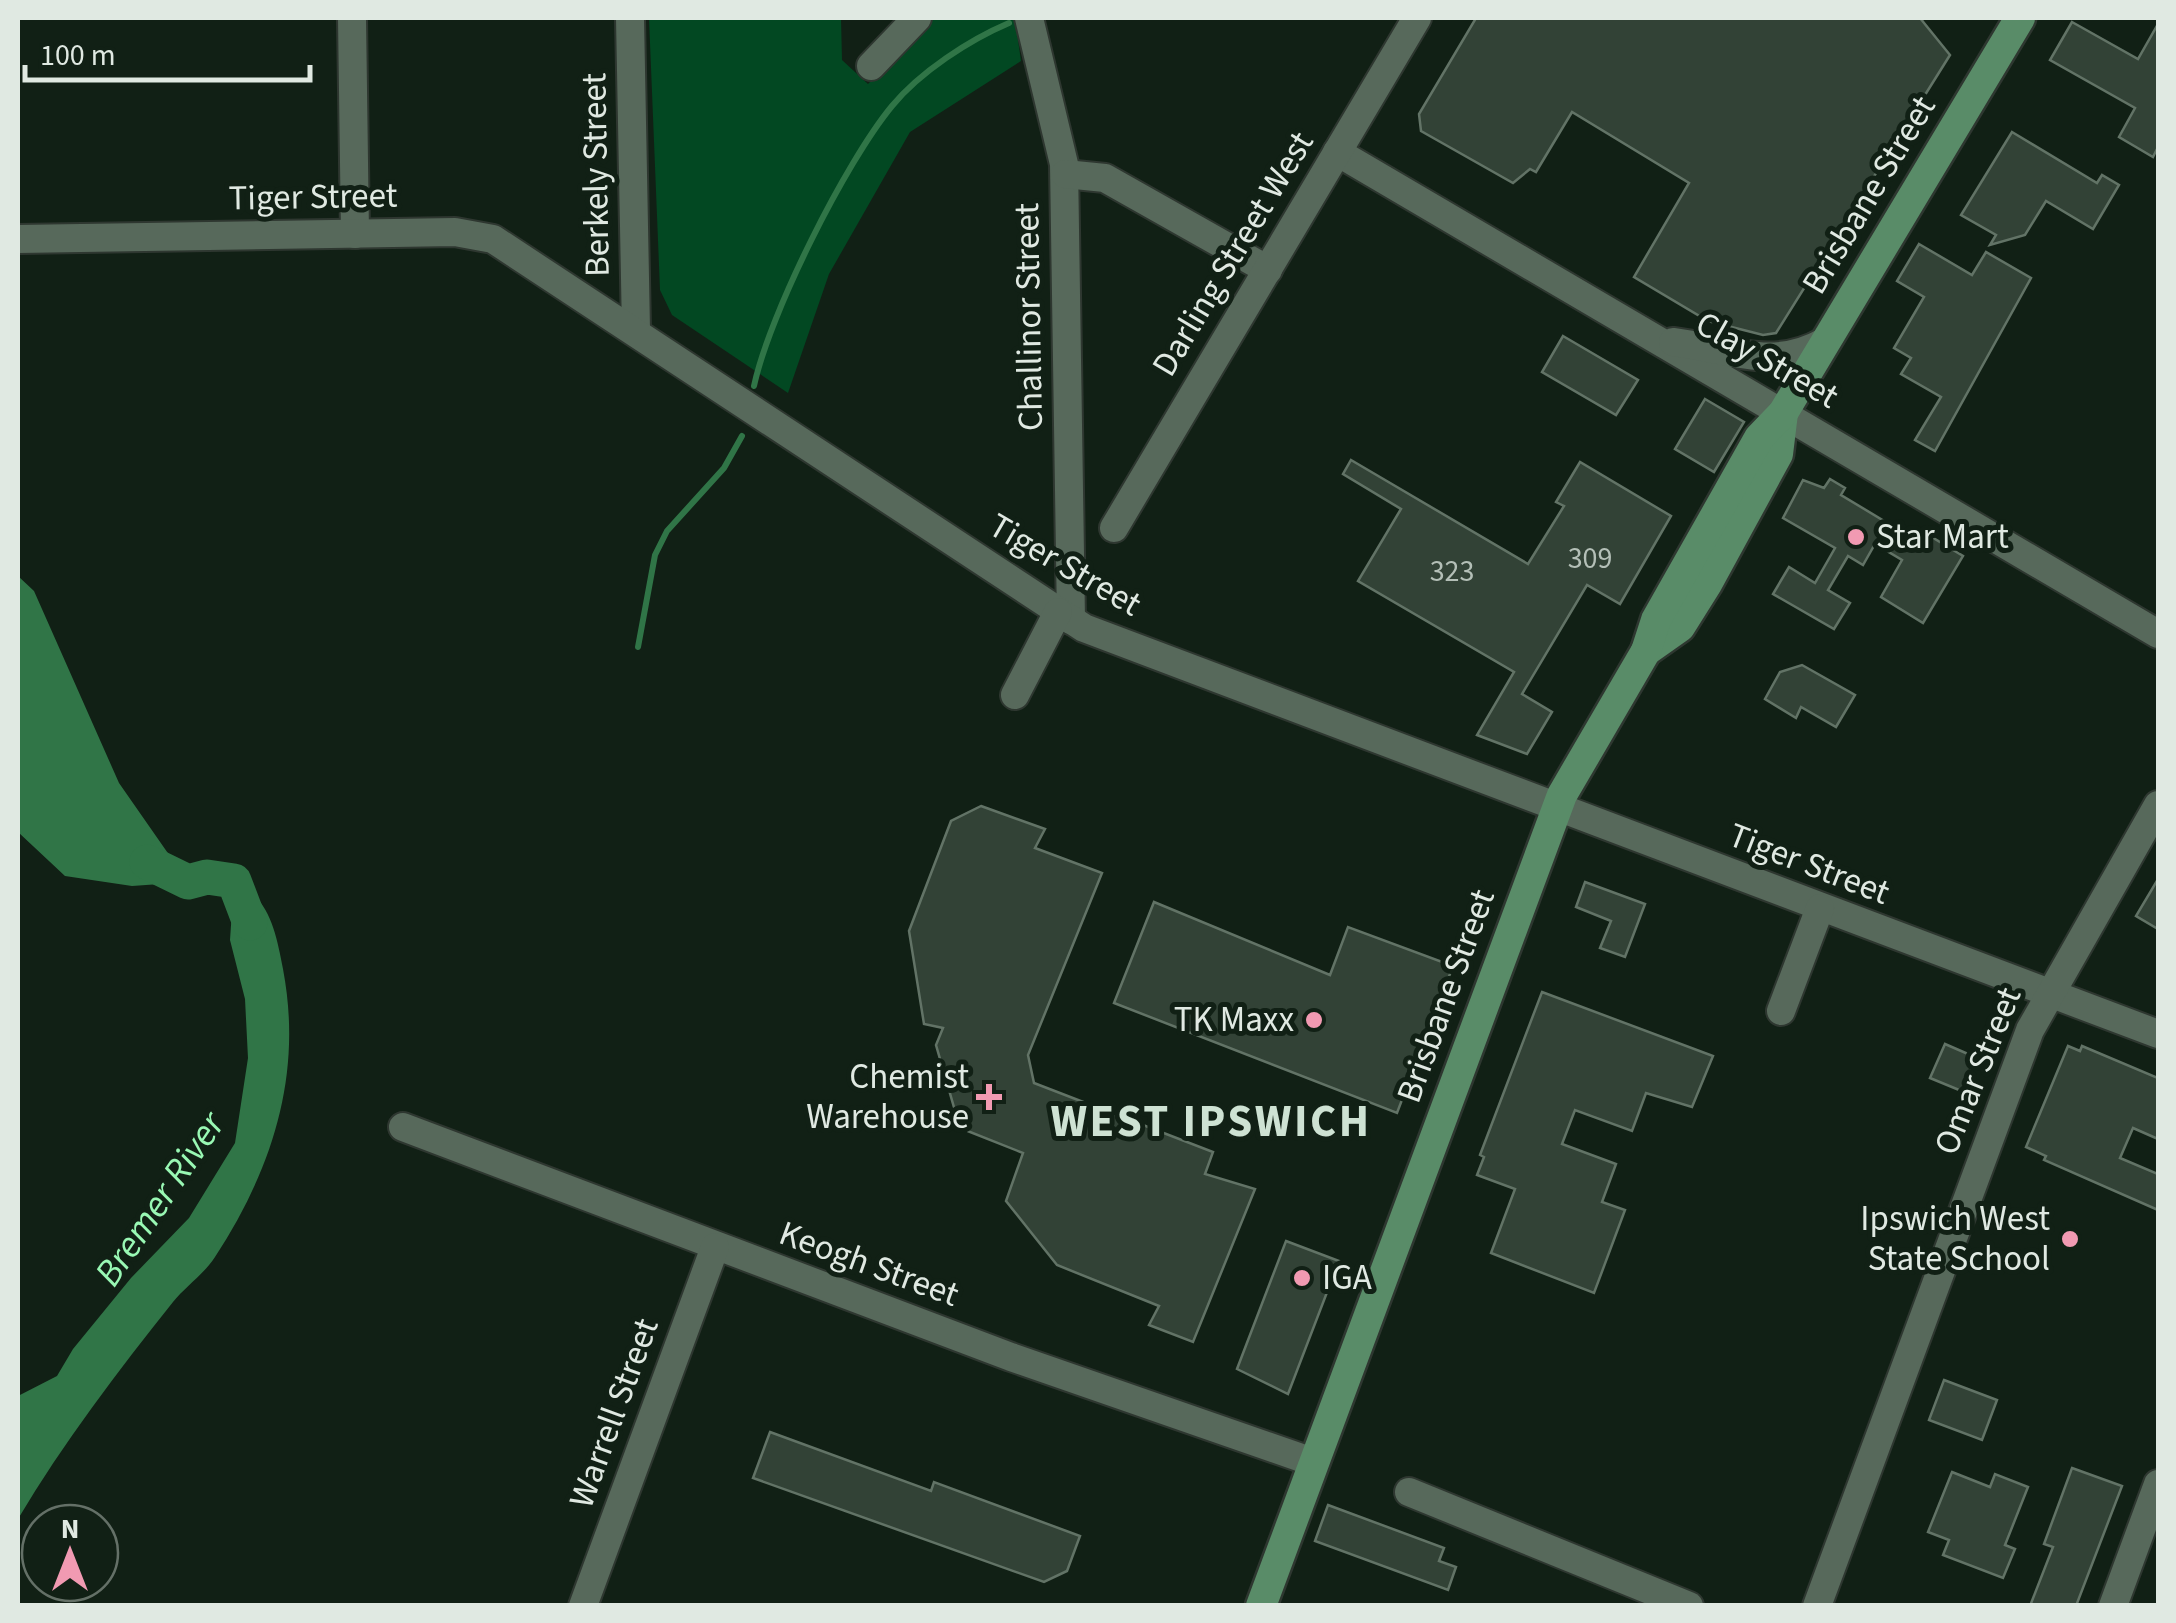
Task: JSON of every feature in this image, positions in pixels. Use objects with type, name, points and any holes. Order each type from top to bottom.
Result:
[{"type":"main road","name":"Brisbane Street","points":[[1261,1606],[1574,768],[1646,651],[1656,620],[1758,438],[1783,413],[2020,18]]},
{"type":"street","points":[[352,18],[356,234]]},
{"type":"street","name":"Berkely Street","points":[[630,18],[636,330]]},
{"type":"street","points":[[871,66],[917,18]]},
{"type":"street","name":"Challinor Street","points":[[1029,18],[1065,174],[1065,616]]},
{"type":"street","name":"Darling Street West","points":[[1114,528],[1417,18]]},
{"type":"street","name":"Clay Street","points":[[1338,152],[2158,634]]},
{"type":"street","points":[[1065,174],[1105,178],[1268,270]]},
{"type":"street","name":"Tiger Street","points":[[18,240],[463,232],[493,238],[1065,616],[1108,638],[2158,1034]]},
{"type":"street","points":[[1657,340],[1775,360],[1799,355],[1824,342]]},
{"type":"street","points":[[1015,695],[1065,616]]},
{"type":"street","name":"Omar Street","points":[[1817,1606],[2030,1030],[2158,806]]},
{"type":"street","points":[[1781,1011],[1820,908]]},
{"type":"street","name":"Keogh Street","points":[[402,1127],[715,1247],[1313,1462]]},
{"type":"street","name":"Warrell Street","points":[[583,1606],[715,1247]]},
{"type":"street","points":[[2114,1606],[2158,1484]]},
{"type":"street","points":[[1409,1492],[1689,1606]]},
{"type":"shaded area","points":[[649,18],[841,18],[842,60],[868,84],[931,18],[1015,18],[1021,61],[910,132],[829,274],[788,393],[672,315],[660,290]]},
{"type":"shaded area","points":[[18,576],[34,591],[119,783],[188,882],[132,886],[65,876],[18,832]]},
{"type":"shaded area","points":[[234,881],[255,896],[269,917],[280,955],[288,1008],[286,1083],[267,1154],[253,1189],[215,1257],[173,1302],[112,1381],[28,1503],[20,1503],[18,1519],[18,1396],[57,1376],[73,1349],[131,1278],[189,1218],[235,1143],[248,1058],[245,999],[230,940]]},
{"type":"building","points":[[1476,18],[1920,18],[1950,55],[1776,333],[1763,335],[1708,321],[1634,277],[1689,183],[1572,112],[1536,172],[1530,169],[1513,183],[1421,131],[1419,114]]},
{"type":"building","points":[[2072,22],[2138,59],[2158,24],[2158,147],[2153,157],[2119,137],[2135,108],[2050,60]]},
{"type":"building","points":[[2012,132],[2097,183],[2102,175],[2119,185],[2093,229],[2046,201],[2025,235],[1990,245],[1996,235],[1961,215]]},
{"type":"building","points":[[1919,244],[1972,275],[1986,252],[2031,278],[1935,451],[1915,440],[1941,397],[1901,374],[1911,358],[1894,348],[1924,297],[1897,281]]},
{"type":"building","points":[[1563,336],[1638,380],[1616,415],[1542,372]]},
{"type":"building","points":[[1705,399],[1744,422],[1714,472],[1675,449]]},
{"type":"building","points":[[1351,460],[1528,564],[1564,506],[1556,502],[1580,462],[1671,516],[1620,604],[1587,585],[1522,694],[1552,712],[1527,754],[1477,735],[1514,672],[1358,581],[1401,509],[1343,474]]},
{"type":"building","points":[[1830,479],[1845,488],[1841,495],[1914,539],[1920,530],[1963,556],[1923,623],[1881,597],[1902,560],[1875,544],[1863,565],[1848,556],[1828,590],[1850,603],[1834,629],[1773,594],[1789,567],[1815,583],[1835,548],[1783,518],[1803,480],[1824,488]]},
{"type":"building","points":[[1802,665],[1855,695],[1836,727],[1801,707],[1796,718],[1765,699],[1780,672]]},
{"type":"building","points":[[981,806],[1045,829],[1035,848],[1102,873],[1028,1055],[1034,1083],[1213,1152],[1205,1174],[1255,1189],[1193,1342],[1149,1325],[1159,1306],[1057,1265],[1006,1201],[1023,1153],[960,1128],[936,1045],[943,1028],[924,1024],[909,931],[951,821]]},
{"type":"building","points":[[2158,879],[2158,929],[2136,916]]},
{"type":"building","points":[[1585,882],[1645,904],[1625,957],[1600,948],[1611,921],[1576,907]]},
{"type":"building","points":[[1154,902],[1330,975],[1348,927],[1453,966],[1397,1113],[1114,1003]]},
{"type":"building","points":[[1542,992],[1713,1056],[1692,1107],[1646,1093],[1632,1131],[1575,1110],[1562,1144],[1616,1164],[1602,1202],[1625,1210],[1594,1293],[1491,1253],[1515,1189],[1477,1175],[1484,1157],[1480,1155]]},
{"type":"building","points":[[1945,1044],[1975,1057],[1964,1092],[1930,1078]]},
{"type":"building","points":[[2068,1046],[2080,1051],[2082,1046],[2158,1078],[2158,1139],[2133,1128],[2120,1158],[2158,1174],[2158,1210],[2044,1160],[2046,1156],[2026,1147]]},
{"type":"building","points":[[1286,1241],[1339,1261],[1288,1394],[1237,1369]]},
{"type":"building","points":[[1944,1380],[1997,1400],[1982,1440],[1929,1420]]},
{"type":"building","points":[[770,1432],[931,1491],[934,1482],[1080,1536],[1067,1571],[1044,1582],[753,1478]]},
{"type":"building","points":[[2072,1468],[2122,1486],[2076,1606],[2030,1606],[2053,1547],[2044,1544]]},
{"type":"building","points":[[1952,1472],[1990,1487],[1995,1474],[2028,1487],[2005,1545],[2015,1549],[2003,1578],[1943,1555],[1949,1540],[1928,1532]]},
{"type":"building","points":[[1328,1505],[1444,1548],[1439,1561],[1456,1567],[1448,1590],[1315,1541]]},
{"type":"waterway","points":[[754,386],[792,281],[873,131],[903,93],[931,69],[1009,23]]},
{"type":"waterway","points":[[638,647],[655,555],[667,531],[724,468],[742,436]]},
{"type":"waterway","name":"Bremer River","points":[[147,862],[188,882],[207,877],[234,881],[250,923]]},
{"type":"place","name":"Star Mart","points":[[1856,537]]},
{"type":"place","name":"TK Maxx","points":[[1314,1020]]},
{"type":"place","name":"Chemist Warehouse","points":[[989,1097]]},
{"type":"place","name":"Ipswich West State School","points":[[2070,1239]]},
{"type":"place","name":"IGA","points":[[1302,1278]]},
{"type":"district","name":"WEST IPSWICH","points":[[1211,1122]]}]
